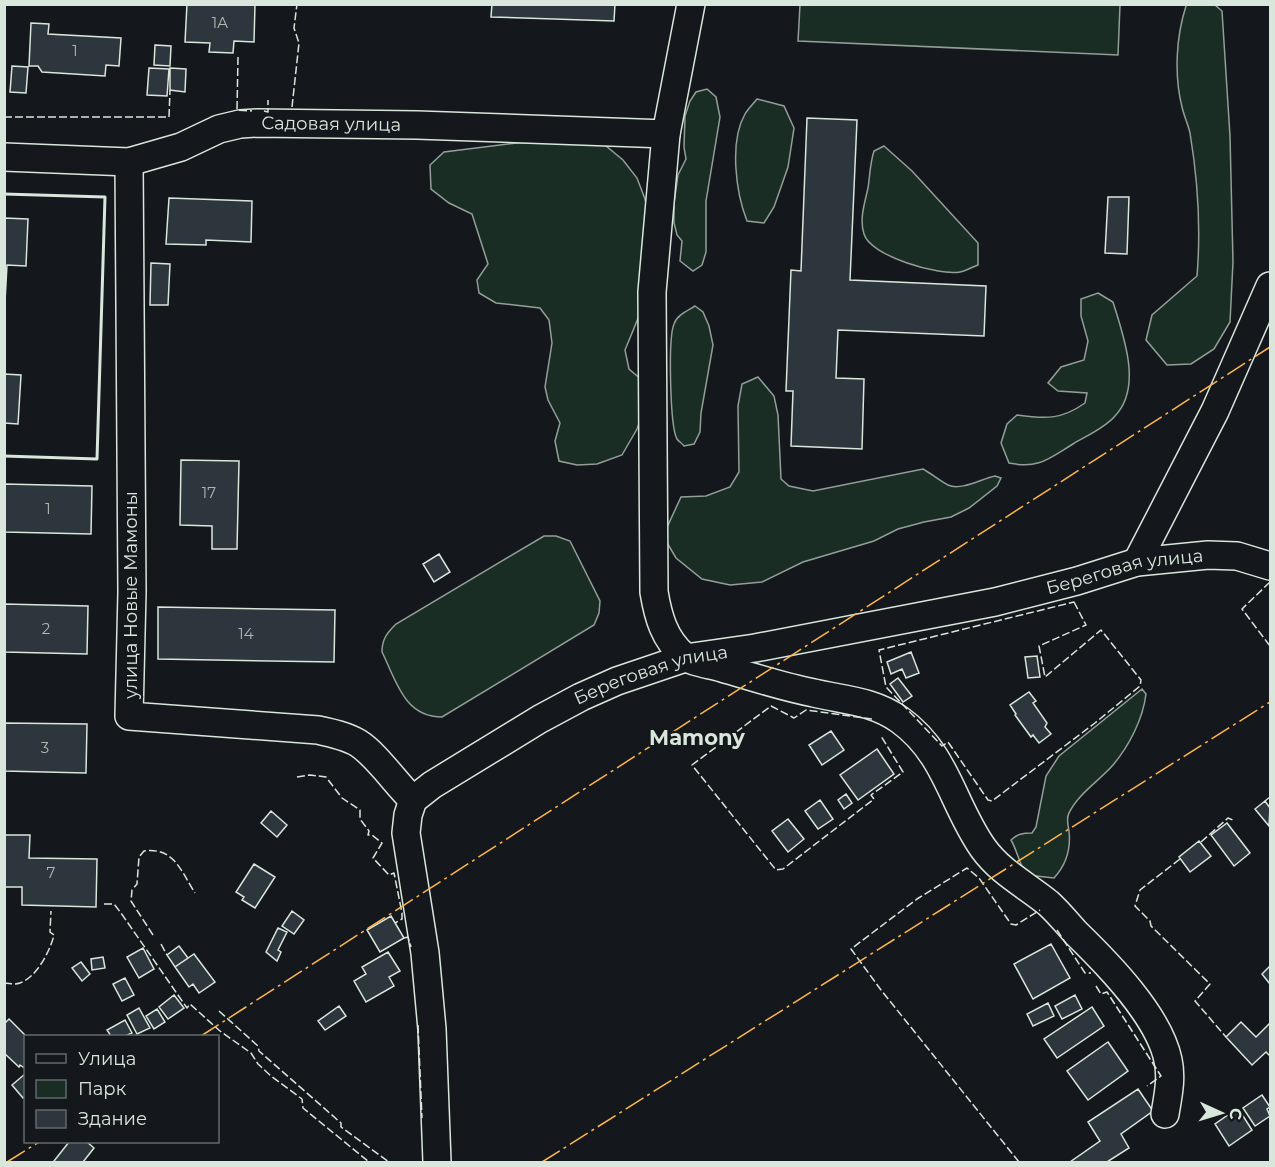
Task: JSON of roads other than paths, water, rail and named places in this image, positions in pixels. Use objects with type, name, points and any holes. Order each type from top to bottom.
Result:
[{"type":"street","points":[[691,4],[666,134],[652,292],[654,592],[663,629],[685,658],[787,687],[873,705],[899,719],[910,728],[940,765],[972,830],[993,861],[1049,904],[1119,977],[1138,1002],[1161,1040],[1168,1060],[1170,1077],[1165,1114]]},
{"type":"street","name":"Садовая улица","points":[[4,157],[129,162],[181,147],[219,129],[257,123],[417,125],[666,134]]},
{"type":"street","name":"улица Новые Мамоны","points":[[129,162],[132,592],[129,716],[318,730],[342,736],[358,743],[371,753],[413,800]]},
{"type":"street","points":[[1137,562],[1215,411],[1270,285]]},
{"type":"street","name":"Береговая улица","points":[[413,800],[432,785],[540,719],[581,697],[617,681],[685,658],[755,648],[995,602],[1077,581],[1137,562],[1208,555],[1237,556],[1270,566]]},
{"type":"street","points":[[413,800],[406,832],[425,953],[432,1029],[437,1162]]},
{"type":"district","name":"Mamony","points":[[697,738]]}]
